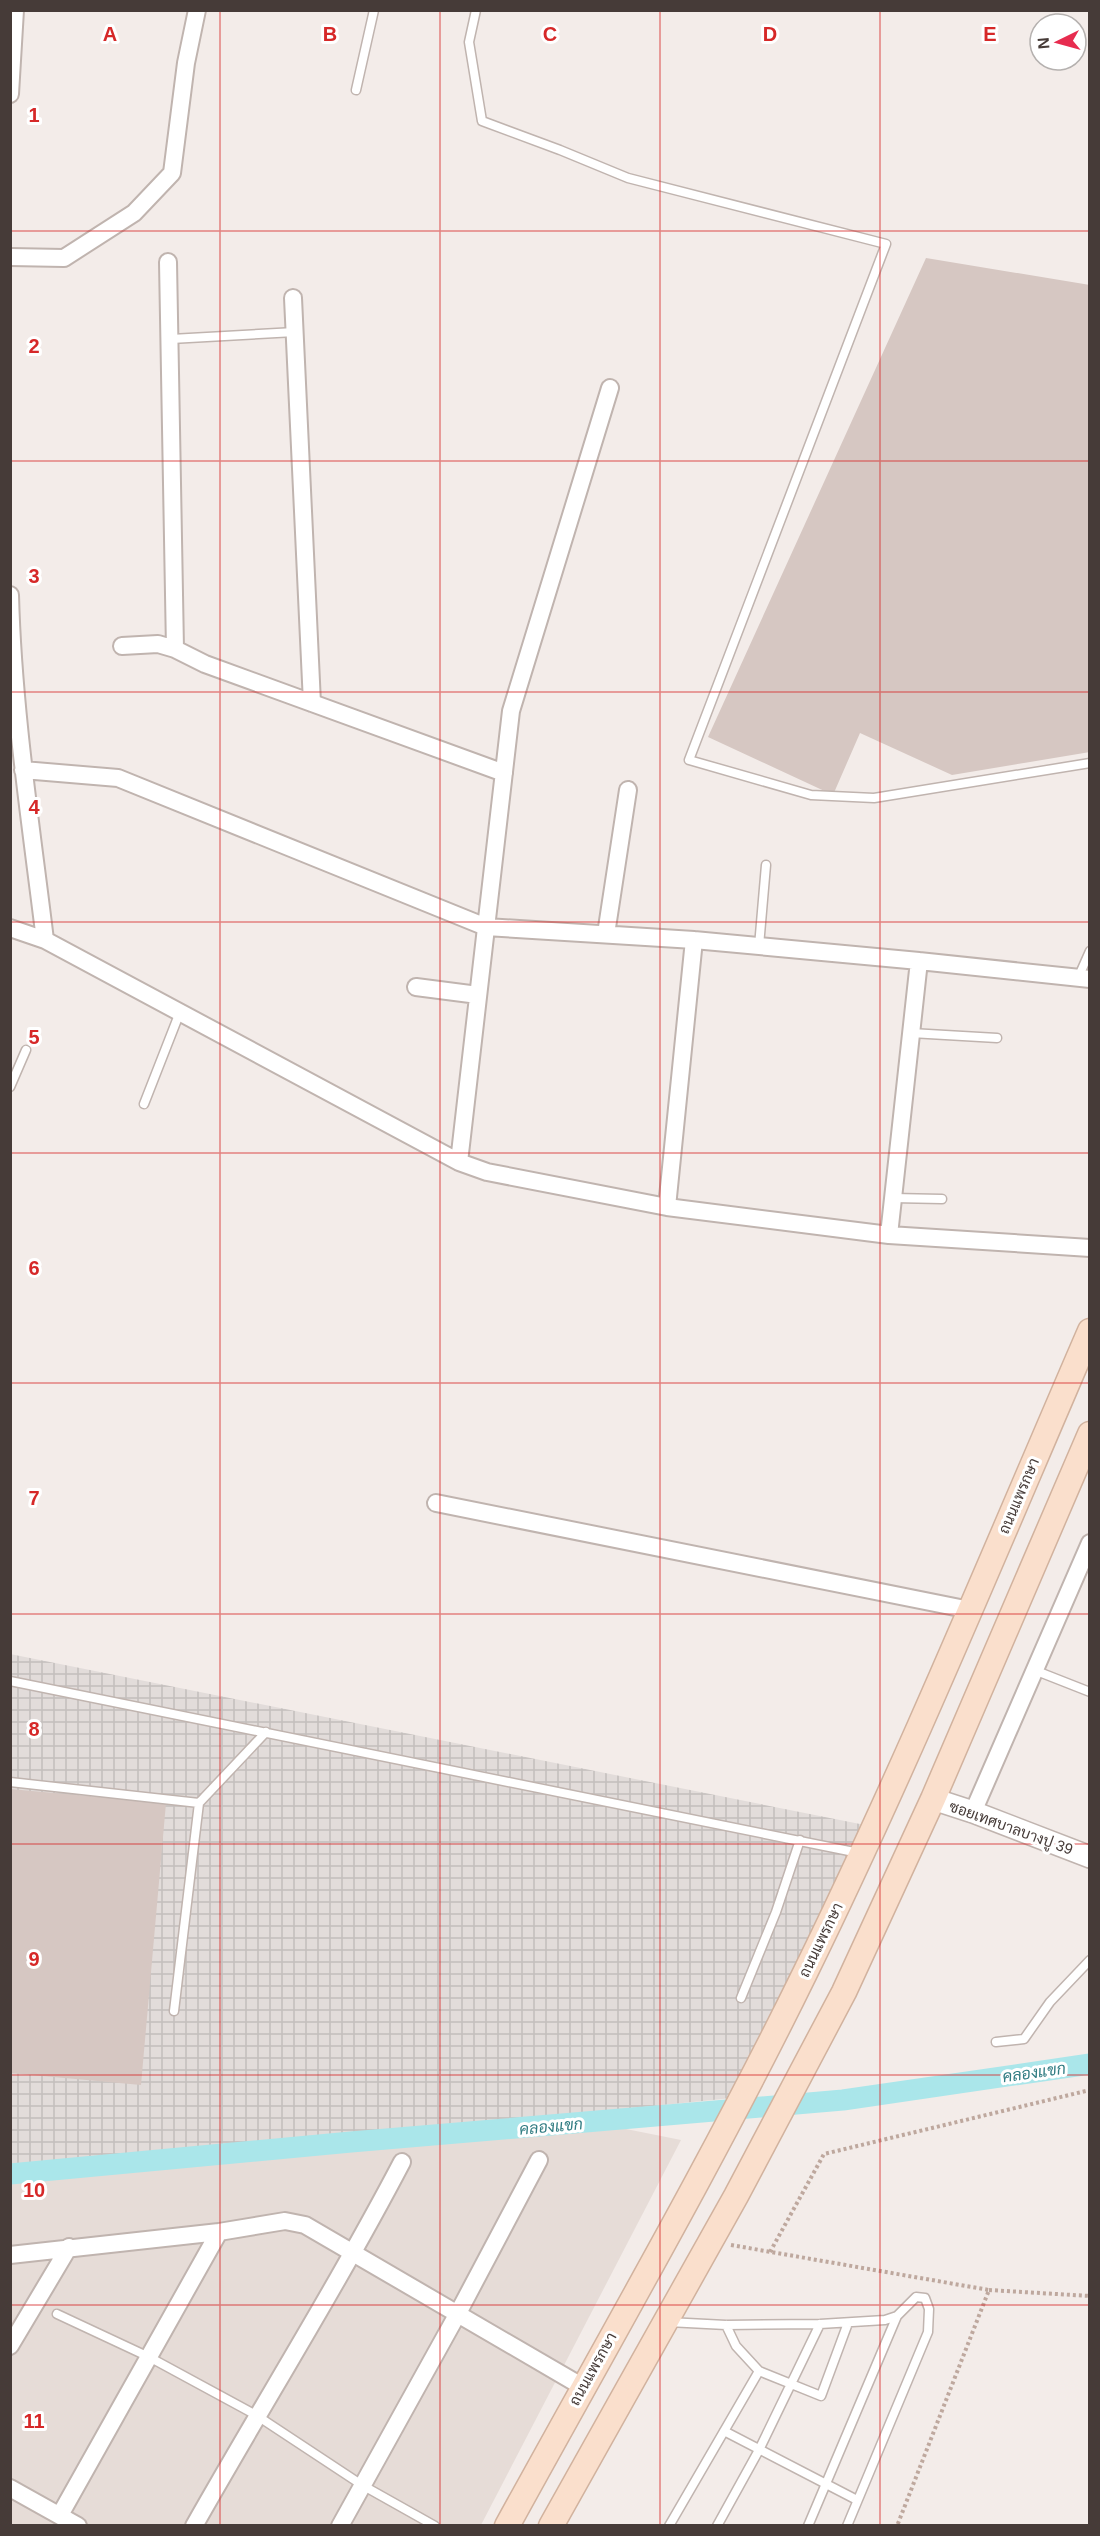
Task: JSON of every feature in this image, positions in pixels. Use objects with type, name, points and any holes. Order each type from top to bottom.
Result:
[{"type":"main road","name":"ถนนแพรกษา","points":[[507,2526],[726,2129],[862,1854],[970,1610],[1089,1331]]},
{"type":"main road","points":[[551,2526],[770,2134],[844,1992],[933,1799],[1089,1434]]},
{"type":"street","points":[[10,94],[15,10]]},
{"type":"street","points":[[10,257],[64,258],[134,213],[172,174],[186,63],[197,10]]},
{"type":"street","points":[[168,262],[175,650]]},
{"type":"street","points":[[293,298],[312,703]]},
{"type":"street","points":[[459,1162],[512,711],[610,388]]},
{"type":"street","points":[[10,595],[17,770],[45,940]]},
{"type":"street","points":[[122,646],[158,644],[205,664],[504,773]]},
{"type":"street","points":[[17,770],[118,778],[486,927],[694,940],[1084,979]]},
{"type":"street","points":[[606,934],[628,790]]},
{"type":"street","points":[[10,928],[45,940],[459,1162],[487,1172],[667,1207],[889,1235],[1089,1248]]},
{"type":"street","points":[[667,1207],[694,940]]},
{"type":"street","points":[[889,1235],[919,961]]},
{"type":"street","points":[[416,987],[478,995]]},
{"type":"street","points":[[436,1503],[970,1610]]},
{"type":"street","points":[[973,1812],[1034,1670],[1084,1571],[1089,1543]]},
{"type":"street","name":"ซอยเทศบาลบางปู 39","points":[[933,1799],[1089,1857]]},
{"type":"street","points":[[340,2526],[457,2315],[539,2160]]},
{"type":"street","points":[[194,2526],[256,2415],[354,2254],[402,2162]]},
{"type":"street","points":[[10,2255],[219,2232],[296,2221],[305,2224],[583,2387]]},
{"type":"street","points":[[60,2515],[219,2232]]},
{"type":"street","points":[[10,2346],[69,2247]]},
{"type":"street","points":[[10,2488],[78,2526]]},
{"type":"lane","points":[[356,90],[374,10]]},
{"type":"lane","points":[[476,10],[469,42],[482,121],[628,178],[886,244],[689,760],[811,795],[874,798],[1089,763]]},
{"type":"lane","points":[[171,339],[295,332]]},
{"type":"lane","points":[[759,946],[766,865]]},
{"type":"lane","points":[[1084,979],[1089,951]]},
{"type":"lane","points":[[144,1104],[180,1012]]},
{"type":"lane","points":[[911,1033],[997,1038]]},
{"type":"lane","points":[[10,1087],[26,1050]]},
{"type":"lane","points":[[893,1198],[942,1199]]},
{"type":"lane","points":[[1034,1670],[1089,1692]]},
{"type":"lane","points":[[10,1681],[800,1839],[862,1854]]},
{"type":"lane","points":[[174,2011],[199,1803],[266,1732]]},
{"type":"lane","points":[[10,1782],[199,1803]]},
{"type":"lane","points":[[741,1998],[776,1912],[800,1839]]},
{"type":"lane","points":[[996,2042],[1024,2039],[1050,2002],[1089,1960]]},
{"type":"lane","points":[[808,2526],[897,2316],[916,2297],[924,2298],[928,2310],[928,2332],[847,2526]]},
{"type":"lane","points":[[57,2314],[148,2357],[256,2415],[362,2485],[435,2526]]},
{"type":"lane","points":[[663,2322],[726,2325],[820,2324],[885,2320],[897,2316]]},
{"type":"lane","points":[[726,2325],[736,2346],[759,2371],[818,2395],[822,2394],[848,2323]]},
{"type":"lane","points":[[717,2526],[759,2450],[820,2324]]},
{"type":"lane","points":[[669,2526],[759,2371]]},
{"type":"lane","points":[[724,2431],[857,2500]]},
{"type":"path","points":[[770,2252],[824,2154],[1089,2090]]},
{"type":"path","points":[[989,2290],[1089,2296]]},
{"type":"shaded area","points":[[10,1654],[865,1825],[732,2098],[11,2171]]},
{"type":"shaded area","points":[[596,2123],[681,2140],[481,2525],[11,2525],[10,2179]]},
{"type":"building","points":[[926,258],[1090,285],[1090,752],[952,775],[860,733],[833,795],[708,737]]},
{"type":"building","points":[[10,1789],[166,1803],[141,2085],[10,2073]]},
{"type":"waterway","name":"คลองแขก","points":[[10,2174],[843,2100],[1090,2064]]}]
